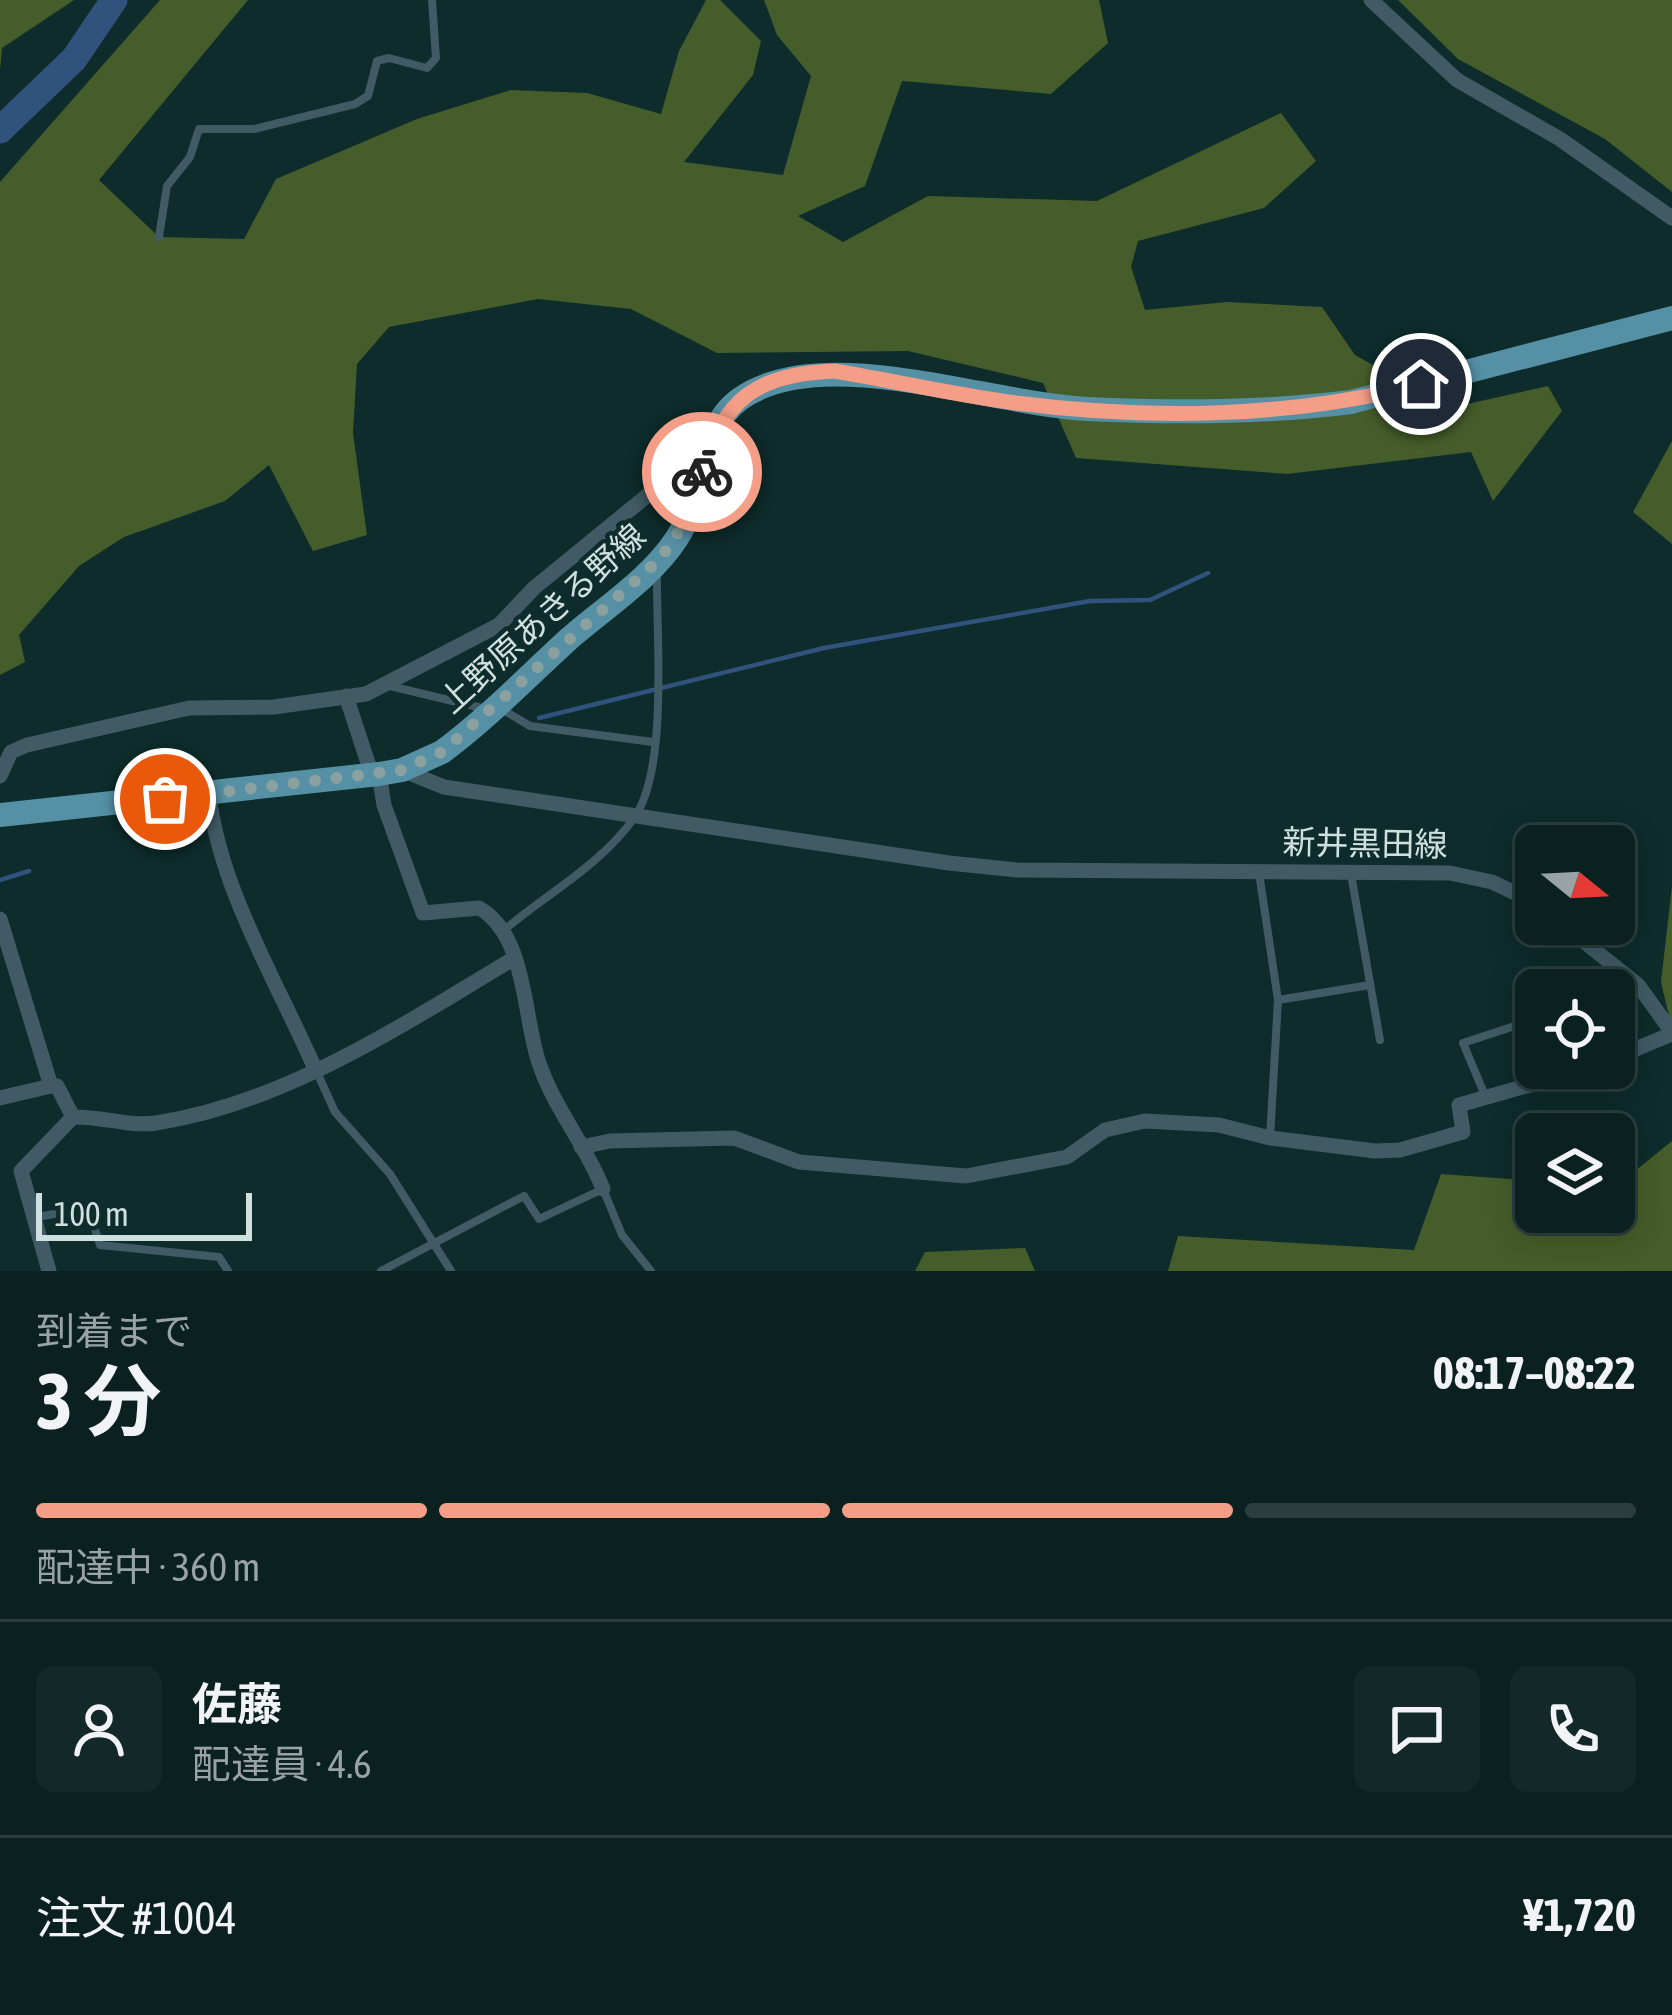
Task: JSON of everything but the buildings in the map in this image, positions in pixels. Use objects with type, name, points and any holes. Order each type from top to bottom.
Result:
[{"type":"main road","name":"上野原あきる野線","points":[[0,815],[384,773],[442,752],[657,562],[689,516],[710,445],[737,400],[803,372],[834,371],[1017,403],[1088,409],[1309,408],[1351,402],[1672,318]]},
{"type":"street","points":[[1371,0],[1457,80],[1560,139],[1672,218]]},
{"type":"street","points":[[0,776],[11,752],[50,740],[189,708],[274,706],[346,696],[382,685],[499,626],[534,588],[710,445]]},
{"type":"street","points":[[346,696],[384,773],[384,805],[423,913],[479,908],[502,932],[513,958],[538,1062],[603,1189]]},
{"type":"street","points":[[384,773],[444,787],[636,816]]},
{"type":"street","points":[[209,794],[212,820],[238,891],[315,1069]]},
{"type":"street","name":"新井黒田線","points":[[636,816],[1018,870],[1464,875],[1515,891]]},
{"type":"street","points":[[0,919],[51,1086]]},
{"type":"street","points":[[1588,945],[1638,985],[1672,1034],[1635,1049]]},
{"type":"street","points":[[74,1117],[151,1124],[272,1089],[352,1054],[513,958]]},
{"type":"street","points":[[0,1098],[57,1086],[74,1117]]},
{"type":"street","points":[[581,1147],[610,1141],[734,1138],[799,1162],[966,1175],[1067,1157],[1106,1130],[1145,1121],[1219,1125],[1270,1138],[1362,1151],[1400,1150],[1463,1132],[1460,1105],[1517,1089]]},
{"type":"street","points":[[49,1271],[21,1171],[74,1117]]},
{"type":"lane","points":[[159,237],[167,186],[190,158],[200,129],[254,128],[355,104],[368,96],[377,61],[389,58],[427,68],[436,58],[433,0]]},
{"type":"lane","points":[[502,932],[566,887],[636,816],[650,778],[653,742],[657,562]]},
{"type":"lane","points":[[382,685],[495,708],[530,726],[653,742]]},
{"type":"lane","points":[[1258,871],[1278,1000],[1270,1138]]},
{"type":"lane","points":[[1350,872],[1380,1040]]},
{"type":"lane","points":[[1278,1000],[1370,985]]},
{"type":"lane","points":[[1486,1098],[1462,1043],[1515,1026]]},
{"type":"lane","points":[[315,1069],[334,1112],[390,1174],[452,1271]]},
{"type":"lane","points":[[381,1271],[524,1196],[539,1219],[603,1189],[622,1235],[650,1271]]},
{"type":"lane","points":[[37,1217],[88,1208],[100,1245],[219,1257],[228,1271]]},
{"type":"green space","points":[[0,0],[74,0],[2,48],[0,70]]},
{"type":"green space","points":[[160,0],[248,0],[99,180],[159,237],[244,239],[276,179],[417,119],[511,90],[587,93],[661,114],[679,51],[706,0],[720,0],[761,41],[753,75],[684,162],[783,175],[811,76],[777,35],[764,0],[1099,0],[1108,43],[1051,94],[902,81],[865,186],[798,216],[843,242],[928,196],[1097,201],[1281,113],[1316,161],[1264,208],[1138,241],[1131,267],[1145,310],[1227,302],[1322,307],[1355,355],[1449,408],[1548,386],[1562,411],[1493,501],[1471,452],[1287,474],[1076,458],[1043,383],[908,351],[717,353],[631,309],[538,299],[389,327],[357,364],[353,433],[367,535],[313,551],[269,465],[225,501],[124,537],[79,566],[19,635],[25,662],[0,675],[0,182]]},
{"type":"green space","points":[[1398,0],[1672,0],[1672,192],[1605,139],[1458,59]]},
{"type":"green space","points":[[1672,441],[1672,544],[1633,512]]},
{"type":"green space","points":[[1672,886],[1672,1029],[1661,982]]},
{"type":"green space","points":[[1672,1141],[1672,1271],[1168,1271],[1178,1236],[1414,1250],[1441,1174],[1515,1179],[1515,1233],[1635,1233],[1635,1171]]},
{"type":"green space","points":[[1025,1248],[1035,1271],[915,1271],[925,1252]]},
{"type":"waterway","points":[[0,130],[74,59],[114,0]]},
{"type":"waterway","points":[[539,718],[824,648],[1090,601],[1150,600],[1208,573]]},
{"type":"waterway","points":[[0,880],[29,871]]},
{"type":"way so far","points":[[165,799],[402,770],[442,752],[660,559],[689,516],[702,472]]},
{"type":"route","points":[[702,472],[724,414],[737,400],[803,372],[834,371],[1017,403],[1088,409],[1309,408],[1421,384]]}]
